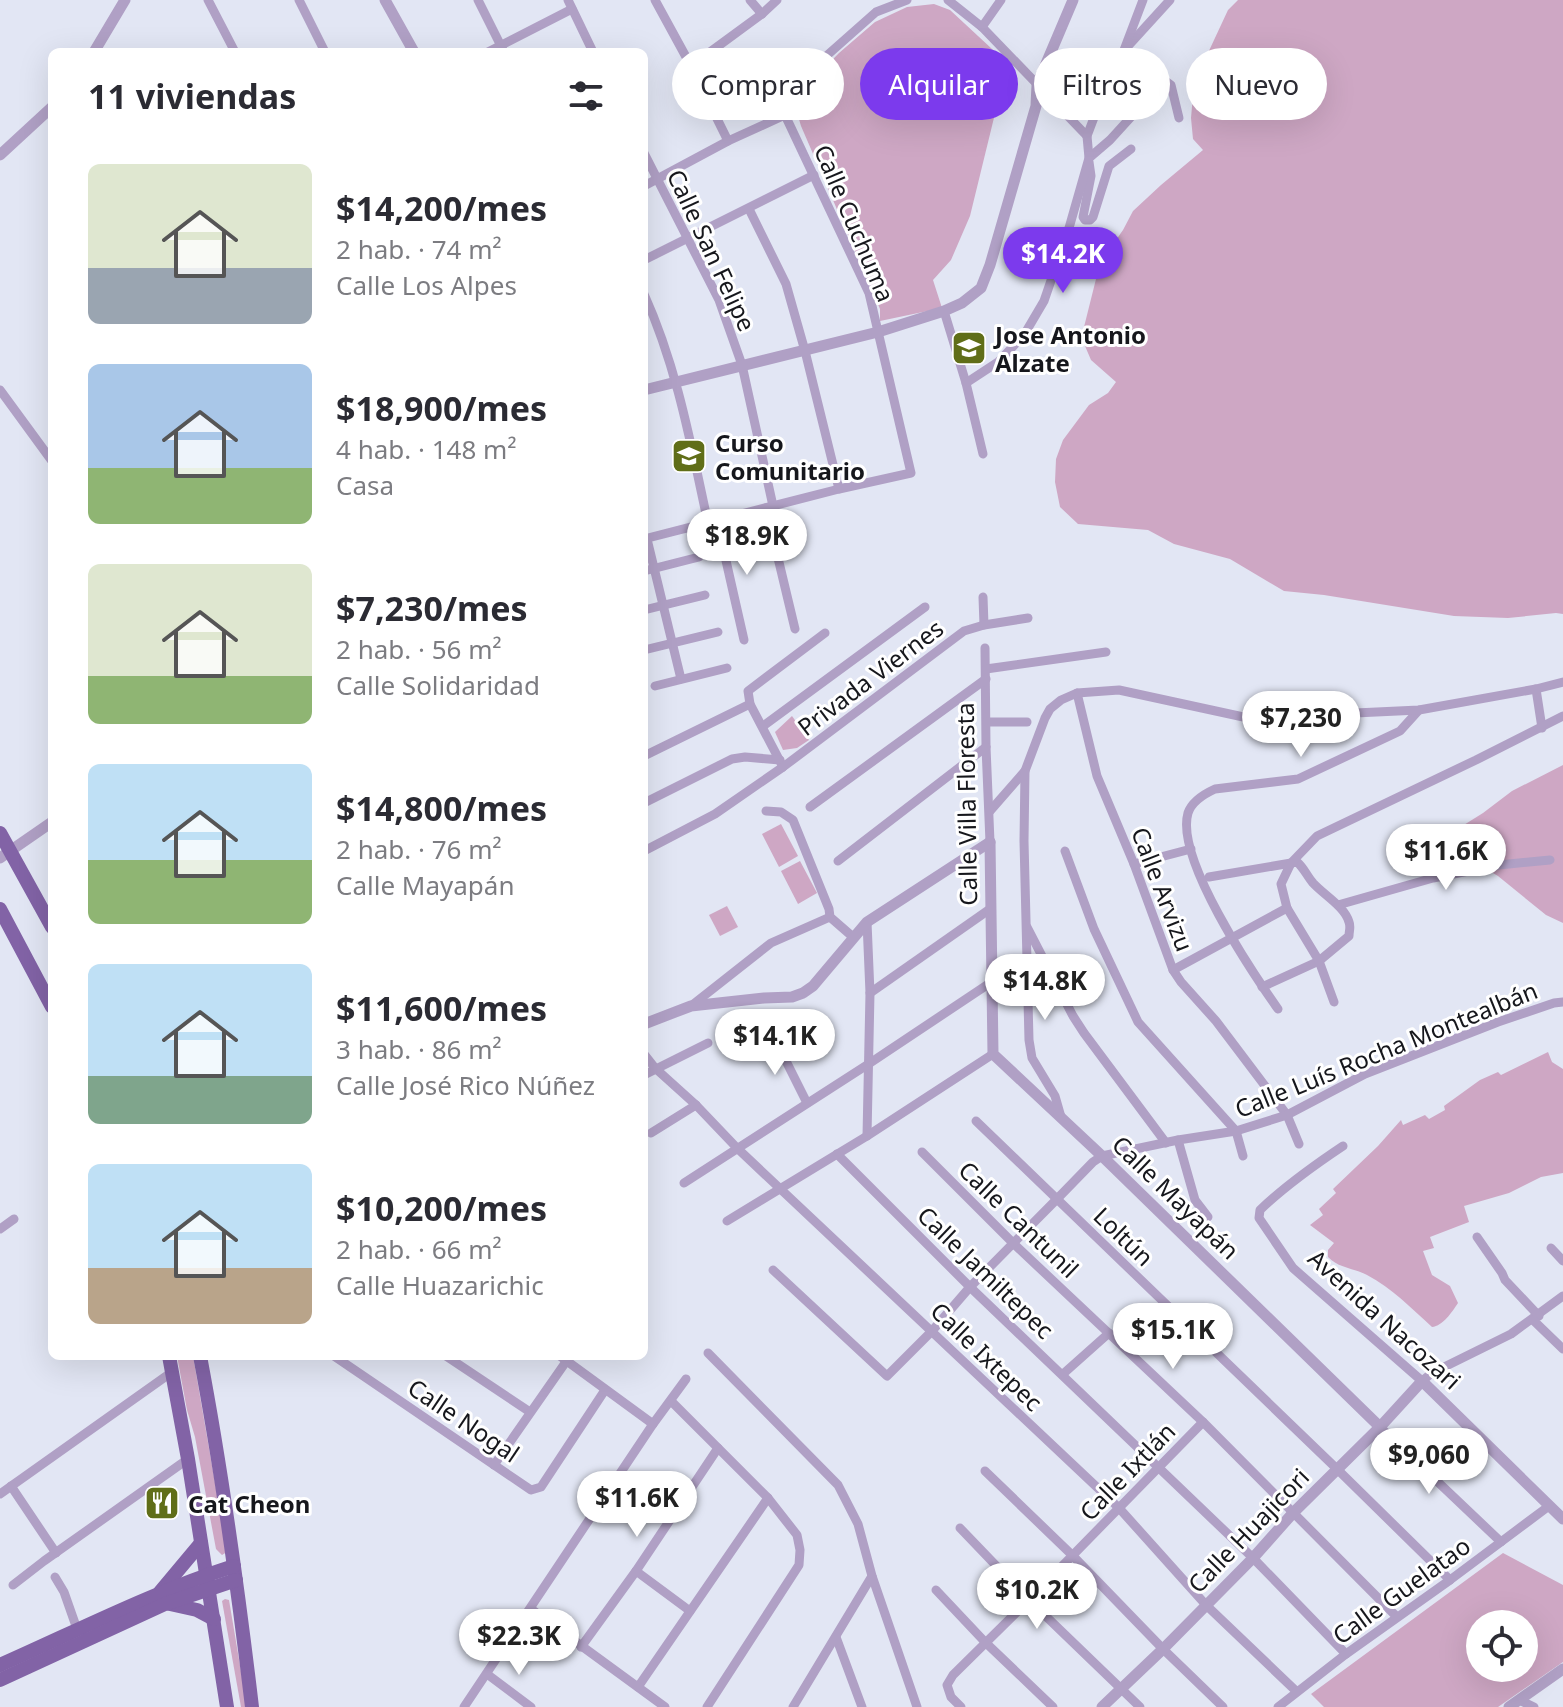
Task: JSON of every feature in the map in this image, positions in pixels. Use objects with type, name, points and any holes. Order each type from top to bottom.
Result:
[{"type":"main road","points":[[0,833],[5,855],[48,921]]},
{"type":"main road","points":[[0,909],[48,999]]},
{"type":"main road","points":[[170,1360],[227,1707]]},
{"type":"main road","points":[[201,1360],[235,1573],[252,1707]]},
{"type":"main road","points":[[0,1680],[161,1600],[201,1543]]},
{"type":"main road","points":[[0,1665],[77,1629],[235,1573]]},
{"type":"main road","points":[[161,1600],[197,1610],[214,1619]]},
{"type":"street","points":[[96,48],[125,0]]},
{"type":"street","points":[[208,0],[233,48]]},
{"type":"street","points":[[299,0],[323,48]]},
{"type":"street","points":[[385,0],[412,48]]},
{"type":"street","points":[[478,0],[502,48]]},
{"type":"street","points":[[655,0],[681,48]]},
{"type":"street","points":[[750,0],[762,14]]},
{"type":"street","points":[[716,48],[777,0]]},
{"type":"street","points":[[835,48],[876,12],[907,0]]},
{"type":"street","points":[[948,0],[982,27],[1034,82]]},
{"type":"street","points":[[982,27],[1001,0]]},
{"type":"street","points":[[1053,48],[1073,0]]},
{"type":"street","points":[[1125,48],[1143,0]]},
{"type":"street","points":[[1126,48],[1170,0]]},
{"type":"street","points":[[504,48],[570,4],[591,48]]},
{"type":"street","points":[[966,383],[1007,353],[1024,335],[1044,301],[1089,158],[1110,140],[1161,84],[1167,82],[1171,85],[1179,118]]},
{"type":"street","points":[[0,155],[48,111]]},
{"type":"street","points":[[648,389],[878,332],[962,303],[981,288],[990,265],[1034,113]]},
{"type":"street","points":[[718,120],[728,141]]},
{"type":"street","points":[[648,184],[774,120]]},
{"type":"street","name":"Calle Cuchuma","points":[[787,120],[869,293],[911,473],[839,489]]},
{"type":"street","points":[[1071,120],[1087,136]]},
{"type":"street","points":[[1093,120],[1087,136],[1091,176],[1085,220],[1093,217],[1109,166],[1131,149]]},
{"type":"street","name":"Calle San Felipe","points":[[648,161],[719,300],[742,365],[795,629]]},
{"type":"street","points":[[648,258],[814,175]]},
{"type":"street","points":[[648,538],[839,489],[786,284],[749,209]]},
{"type":"street","points":[[648,303],[677,383],[744,640]]},
{"type":"street","points":[[944,311],[983,454]]},
{"type":"street","points":[[0,390],[48,456]]},
{"type":"street","points":[[681,679],[663,605],[648,569],[699,557]]},
{"type":"street","points":[[648,609],[705,595]]},
{"type":"street","points":[[983,597],[984,625]]},
{"type":"street","points":[[763,726],[925,607]]},
{"type":"street","name":"Privada Viernes","points":[[648,849],[715,814],[964,631],[1028,618]]},
{"type":"street","points":[[648,649],[718,632]]},
{"type":"street","points":[[781,764],[750,704],[748,691],[825,633]]},
{"type":"street","name":"Calle Villa Floresta","points":[[985,648],[993,1054]]},
{"type":"street","points":[[810,807],[986,674],[1106,652]]},
{"type":"street","points":[[655,686],[727,668]]},
{"type":"street","points":[[1077,693],[1106,690],[1129,692],[1248,718],[1419,710],[1563,682]]},
{"type":"street","points":[[1536,689],[1542,728]]},
{"type":"street","name":"Calle Mayapán","points":[[1061,1118],[1055,1096],[1032,1058],[1029,1040],[1025,771],[1050,709],[1077,693]]},
{"type":"street","name":"Calle Arvizu","points":[[1077,693],[1097,776],[1173,970],[1287,1115],[1299,1144]]},
{"type":"street","points":[[648,754],[750,704]]},
{"type":"street","points":[[1278,1009],[1214,907],[1191,849],[1188,815],[1195,802],[1215,789],[1298,779],[1400,731],[1419,710]]},
{"type":"street","points":[[1334,1002],[1319,961],[1287,908],[1281,884],[1291,863],[1317,836],[1563,716]]},
{"type":"street","points":[[987,722],[1027,722]]},
{"type":"street","points":[[838,861],[986,747]]},
{"type":"street","points":[[648,801],[732,759],[745,757],[781,764]]},
{"type":"street","points":[[990,811],[1025,771]]},
{"type":"street","points":[[766,811],[781,812],[793,820],[830,917],[853,937]]},
{"type":"street","points":[[5,855],[48,825]]},
{"type":"street","points":[[648,1022],[691,1006],[792,997],[803,993],[813,986],[867,922],[990,842]]},
{"type":"street","points":[[1134,864],[1191,849]]},
{"type":"street","points":[[1065,851],[1094,929],[1138,1022],[1236,1131],[1243,1156]]},
{"type":"street","points":[[1338,905],[1433,878],[1499,865],[1550,860]]},
{"type":"street","points":[[1209,877],[1301,864],[1311,880],[1338,905],[1349,921],[1349,936],[1319,961],[1262,987]]},
{"type":"street","points":[[1173,970],[1287,908]]},
{"type":"street","points":[[870,993],[990,909]]},
{"type":"street","points":[[691,1006],[771,943],[830,917]]},
{"type":"street","points":[[867,922],[870,993],[867,1136]]},
{"type":"street","points":[[1026,924],[1079,1025],[1166,1143]]},
{"type":"street","points":[[684,1183],[990,983]]},
{"type":"street","name":"Calle Luís Rocha Montealbán","points":[[1102,1156],[1236,1131],[1287,1115],[1365,1074],[1498,1022],[1563,1002]]},
{"type":"street","points":[[773,1035],[807,1103]]},
{"type":"street","points":[[648,1072],[708,1043]]},
{"type":"street","points":[[727,1221],[867,1136],[993,1054]]},
{"type":"street","name":"Calle Mayapán","points":[[993,1054],[1501,1542]]},
{"type":"street","name":"Calle Ixtepec","points":[[648,1059],[737,1148],[1119,1508],[1206,1605],[1296,1691]]},
{"type":"street","points":[[651,1133],[696,1105]]},
{"type":"street","name":"Loltún","points":[[976,1121],[1450,1580]]},
{"type":"street","points":[[1178,1140],[1195,1200],[1208,1217]]},
{"type":"street","name":"Avenida Nacozari","points":[[1343,1146],[1290,1184],[1260,1210],[1259,1218],[1293,1268],[1422,1381],[1563,1519]]},
{"type":"street","name":"Calle Cantunil","points":[[922,1152],[1014,1244],[1203,1422],[1397,1617]]},
{"type":"street","name":"Calle Jamiltepec","points":[[837,1154],[970,1287],[1253,1558],[1346,1654]]},
{"type":"street","points":[[773,1270],[887,1376],[970,1287],[1102,1156]]},
{"type":"street","points":[[0,1229],[14,1219]]},
{"type":"street","points":[[1477,1237],[1505,1280],[1563,1349]]},
{"type":"street","points":[[1551,1248],[1563,1261]]},
{"type":"street","points":[[1422,1381],[1432,1373],[1511,1334],[1563,1296]]},
{"type":"street","points":[[1063,1374],[1109,1333]]},
{"type":"street","points":[[708,1353],[838,1485],[858,1524],[872,1576],[917,1707]]},
{"type":"street","name":"Calle Nogal","points":[[340,1360],[531,1490],[541,1487],[605,1390]]},
{"type":"street","points":[[452,1360],[530,1412]]},
{"type":"street","points":[[494,1465],[564,1360]]},
{"type":"street","points":[[568,1360],[653,1424]]},
{"type":"street","points":[[0,1494],[172,1372]]},
{"type":"street","points":[[464,1707],[686,1379]]},
{"type":"street","name":"Calle Huajicori","points":[[1102,1707],[1253,1558],[1422,1381]]},
{"type":"street","points":[[671,1401],[768,1498],[797,1535],[800,1550],[799,1565],[707,1707]]},
{"type":"street","name":"Calle Ixtlán","points":[[961,1707],[951,1697],[947,1685],[953,1675],[1203,1422]]},
{"type":"street","points":[[581,1647],[718,1448]]},
{"type":"street","points":[[13,1585],[188,1459]]},
{"type":"street","points":[[985,1471],[1223,1707]]},
{"type":"street","points":[[11,1486],[56,1553]]},
{"type":"street","points":[[638,1687],[768,1498]]},
{"type":"street","name":"Calle Guelatao","points":[[1278,1707],[1549,1506]]},
{"type":"street","points":[[960,1528],[1140,1707]]},
{"type":"street","points":[[44,1561],[64,1592],[77,1629]]},
{"type":"street","points":[[636,1571],[690,1611]]},
{"type":"street","points":[[793,1707],[872,1576]]},
{"type":"street","points":[[936,1590],[1053,1707]]},
{"type":"street","points":[[531,1609],[665,1707]]},
{"type":"street","points":[[836,1637],[862,1707]]},
{"type":"street","points":[[1514,1704],[1563,1669]]},
{"type":"street","points":[[487,1674],[531,1707]]},
{"type":"street","points":[[1514,1704],[1534,1707]]},
{"type":"shaded area","points":[[1238,0],[1563,0],[1563,614],[1508,618],[1454,616],[1284,591],[1230,559],[1174,544],[1148,530],[1078,524],[1060,507],[1055,482],[1056,459],[1063,440],[1089,405],[1108,393],[1116,382],[1091,360],[1085,346],[1083,331],[1100,263],[1133,211],[1203,150],[1193,139],[1191,120],[1327,120],[1327,48],[1210,48],[1228,10]]},
{"type":"shaded area","points":[[934,4],[950,10],[991,48],[860,48],[860,120],[993,120],[970,216],[951,260],[933,280],[942,308],[880,321],[880,309],[799,120],[844,120],[844,49],[875,22],[907,7]]},
{"type":"shaded area","points":[[792,716],[809,740],[797,748],[783,750],[775,732]]},
{"type":"shaded area","points":[[1563,765],[1563,923],[1546,915],[1498,876],[1462,855],[1459,828],[1512,791]]},
{"type":"shaded area","points":[[781,824],[798,856],[779,867],[762,834]]},
{"type":"shaded area","points":[[800,861],[817,893],[798,904],[781,871]]},
{"type":"shaded area","points":[[727,906],[738,927],[720,936],[709,915]]},
{"type":"shaded area","points":[[1548,1052],[1552,1062],[1563,1069],[1563,1173],[1541,1177],[1509,1193],[1464,1206],[1469,1222],[1430,1237],[1434,1248],[1423,1251],[1432,1275],[1450,1286],[1458,1303],[1443,1321],[1432,1327],[1385,1286],[1328,1257],[1328,1250],[1334,1243],[1310,1225],[1323,1215],[1319,1209],[1336,1193],[1333,1189],[1401,1120],[1403,1125],[1425,1115],[1429,1119],[1445,1110],[1444,1106],[1480,1080],[1498,1072],[1501,1075]]},
{"type":"shaded area","points":[[178,1360],[194,1360],[227,1552],[222,1555],[216,1549]]},
{"type":"shaded area","points":[[1503,1553],[1563,1585],[1563,1662],[1538,1679],[1538,1610],[1466,1610],[1466,1682],[1534,1682],[1498,1707],[1324,1707],[1311,1694]]},
{"type":"shaded area","points":[[229,1600],[247,1707],[241,1707],[222,1601]]},
{"type":"place","name":"Jose Antonio Alzate","points":[[969,348]]},
{"type":"place","name":"Curso Comunitario","points":[[689,456]]},
{"type":"place","name":"Cat Cheon","points":[[162,1503]]}]
